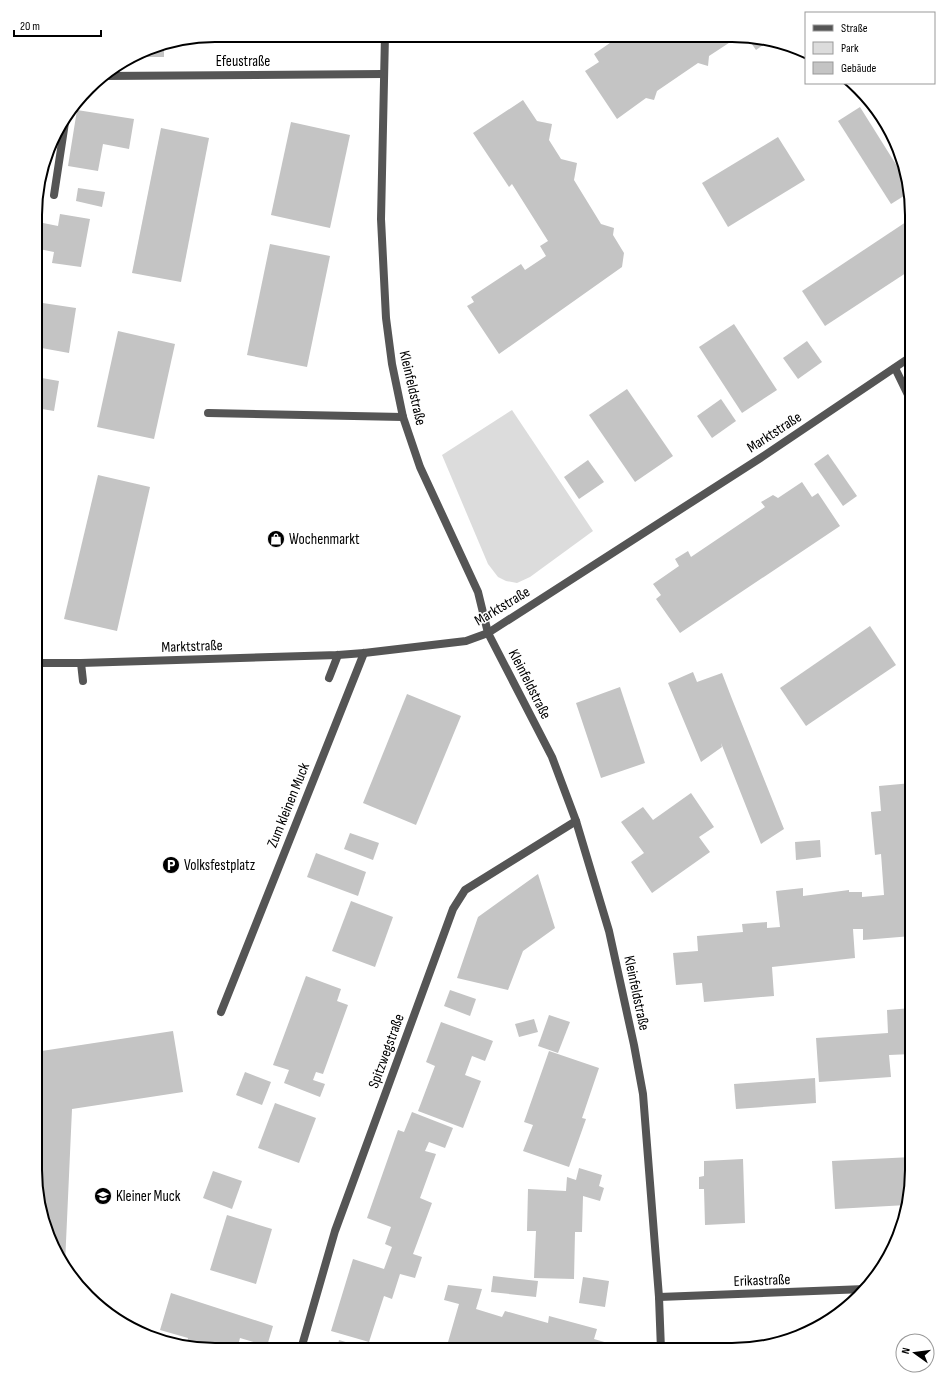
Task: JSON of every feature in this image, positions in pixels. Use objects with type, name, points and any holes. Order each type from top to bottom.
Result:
[{"type":"street","name":"Kleinfeldstraße","points":[[385,42],[381,220],[386,318],[392,364],[404,416],[420,467],[478,592],[488,634],[552,758],[576,822],[612,945],[643,1094],[659,1297],[661,1343]]},
{"type":"street","name":"Efeustraße","points":[[113,76],[383,74]]},
{"type":"street","points":[[54,195],[64,130]]},
{"type":"street","name":"Marktstraße","points":[[42,663],[338,655],[466,641],[488,634],[765,455],[905,361]]},
{"type":"street","points":[[895,368],[905,389]]},
{"type":"street","points":[[208,413],[404,416]]},
{"type":"street","name":"Zum kleinen Muck","points":[[221,1012],[364,653]]},
{"type":"street","points":[[329,678],[338,655]]},
{"type":"street","points":[[81,663],[83,681]]},
{"type":"street","name":"Spitzwegstraße","points":[[303,1343],[335,1231],[453,909],[465,890],[576,822]]},
{"type":"street","name":"Erikastraße","points":[[659,1297],[857,1289]]},
{"type":"green space","points":[[512,410],[593,531],[530,577],[517,583],[506,581],[498,577],[488,564],[442,455]]},
{"type":"building","points":[[611,42],[730,42],[709,56],[708,66],[698,63],[657,91],[654,100],[646,98],[617,119],[585,71],[599,62],[594,54]]},
{"type":"building","points":[[751,43],[764,45],[756,50]]},
{"type":"building","points":[[164,50],[164,57],[145,57]]},
{"type":"building","points":[[523,100],[537,121],[552,124],[549,140],[561,159],[577,163],[574,180],[601,224],[614,228],[613,235],[624,253],[622,267],[499,354],[467,306],[474,302],[471,297],[521,264],[525,270],[546,256],[540,246],[548,241],[512,184],[509,187],[473,133]]},
{"type":"building","points":[[860,107],[899,169],[904,196],[891,204],[838,121]]},
{"type":"building","points":[[78,110],[134,119],[129,149],[103,144],[98,171],[68,166]]},
{"type":"building","points":[[291,122],[350,135],[330,228],[271,215]]},
{"type":"building","points":[[161,128],[209,138],[181,282],[132,273]]},
{"type":"building","points":[[778,137],[805,180],[728,227],[702,183]]},
{"type":"building","points":[[78,188],[105,192],[102,207],[76,201]]},
{"type":"building","points":[[60,214],[90,219],[81,267],[52,263],[54,252],[42,250],[43,223],[58,226]]},
{"type":"building","points":[[905,223],[905,274],[825,326],[802,291]]},
{"type":"building","points":[[270,244],[330,256],[307,367],[247,355]]},
{"type":"building","points":[[42,303],[76,308],[69,353],[42,348]]},
{"type":"building","points":[[734,324],[777,390],[742,413],[699,347]]},
{"type":"building","points":[[118,331],[175,344],[154,439],[97,427]]},
{"type":"building","points":[[807,341],[822,362],[798,379],[783,358]]},
{"type":"building","points":[[42,378],[59,381],[54,411],[42,409]]},
{"type":"building","points":[[627,389],[673,456],[635,482],[589,415]]},
{"type":"building","points":[[721,399],[736,421],[712,438],[697,416]]},
{"type":"building","points":[[828,454],[857,496],[843,506],[814,464]]},
{"type":"building","points":[[588,460],[604,482],[579,499],[564,477]]},
{"type":"building","points":[[98,475],[150,487],[117,631],[64,619]]},
{"type":"building","points":[[802,482],[812,497],[818,493],[840,526],[680,633],[656,599],[661,595],[653,584],[679,566],[675,559],[688,551],[691,557],[765,507],[761,502],[773,495],[778,498]]},
{"type":"building","points":[[870,626],[896,665],[806,726],[780,688]]},
{"type":"building","points":[[693,672],[697,682],[722,673],[784,829],[761,844],[721,743],[722,747],[701,762],[668,683]]},
{"type":"building","points":[[620,687],[645,763],[601,778],[576,703]]},
{"type":"building","points":[[407,694],[461,716],[416,825],[363,803]]},
{"type":"building","points":[[905,784],[905,937],[863,940],[863,929],[853,929],[855,958],[772,967],[774,996],[704,1002],[702,983],[676,985],[673,953],[698,951],[697,936],[743,932],[742,924],[767,922],[767,928],[780,927],[776,891],[803,888],[803,896],[849,890],[849,892],[862,892],[862,897],[884,895],[881,854],[875,855],[871,812],[881,811],[879,786]]},
{"type":"building","points":[[691,793],[714,827],[699,837],[710,852],[652,893],[631,862],[644,853],[621,822],[643,807],[653,820]]},
{"type":"building","points":[[350,833],[379,843],[373,860],[344,849]]},
{"type":"building","points":[[820,840],[821,857],[796,860],[795,842]]},
{"type":"building","points":[[316,853],[366,872],[358,896],[307,877]]},
{"type":"building","points":[[538,874],[555,928],[523,951],[508,990],[457,978],[478,917]]},
{"type":"building","points":[[351,901],[393,917],[375,967],[332,951]]},
{"type":"building","points":[[306,976],[341,989],[337,1001],[348,1005],[323,1074],[316,1072],[313,1080],[325,1084],[320,1097],[284,1083],[289,1070],[273,1065]]},
{"type":"building","points":[[450,990],[476,999],[470,1016],[444,1006]]},
{"type":"building","points":[[905,1009],[905,1054],[889,1055],[891,1077],[819,1082],[816,1038],[888,1033],[887,1010]]},
{"type":"building","points":[[549,1015],[570,1022],[558,1053],[538,1046]]},
{"type":"building","points":[[534,1019],[538,1032],[519,1037],[515,1024]]},
{"type":"building","points":[[441,1022],[493,1041],[485,1061],[472,1056],[465,1075],[481,1081],[463,1128],[418,1111],[435,1066],[426,1062]]},
{"type":"building","points":[[173,1031],[183,1092],[72,1109],[65,1257],[51,1226],[43,1193],[42,1051]]},
{"type":"building","points":[[549,1051],[599,1068],[582,1118],[586,1119],[569,1167],[523,1151],[533,1125],[524,1122]]},
{"type":"building","points":[[245,1072],[271,1082],[262,1105],[236,1095]]},
{"type":"building","points":[[815,1078],[816,1103],[736,1109],[734,1084]]},
{"type":"building","points":[[275,1103],[316,1118],[299,1163],[258,1148]]},
{"type":"building","points":[[412,1112],[453,1128],[445,1148],[429,1142],[425,1151],[436,1154],[420,1198],[432,1203],[413,1254],[422,1257],[415,1278],[400,1274],[392,1299],[384,1296],[369,1342],[331,1331],[353,1259],[384,1269],[392,1247],[385,1244],[391,1227],[367,1218],[398,1130],[404,1132]]},
{"type":"building","points":[[905,1157],[905,1182],[902,1205],[835,1209],[832,1161]]},
{"type":"building","points":[[743,1159],[745,1223],[705,1225],[704,1189],[699,1189],[699,1177],[704,1176],[704,1161]]},
{"type":"building","points":[[579,1168],[602,1175],[599,1186],[604,1188],[600,1201],[583,1196],[582,1232],[575,1232],[574,1279],[534,1278],[536,1231],[527,1231],[528,1189],[566,1191],[567,1177],[576,1180]]},
{"type":"building","points":[[213,1171],[242,1181],[232,1209],[203,1198]]},
{"type":"building","points":[[227,1215],[272,1229],[256,1284],[210,1270]]},
{"type":"building","points":[[493,1276],[538,1281],[536,1297],[491,1292]]},
{"type":"building","points":[[583,1277],[609,1281],[605,1307],[579,1303]]},
{"type":"building","points":[[448,1285],[482,1289],[476,1309],[502,1317],[505,1311],[548,1323],[549,1316],[597,1329],[594,1339],[608,1343],[448,1343],[459,1304],[444,1300]]},
{"type":"building","points":[[171,1293],[273,1326],[268,1343],[257,1343],[240,1338],[239,1343],[192,1342],[187,1341],[188,1338],[160,1330]]},
{"type":"building","points":[[339,1340],[349,1343],[338,1343]]},
{"type":"place","name":"Wochenmarkt","points":[[276,539]]},
{"type":"place","name":"Volksfestplatz","points":[[171,865]]},
{"type":"place","name":"Kleiner Muck","points":[[103,1196]]}]
